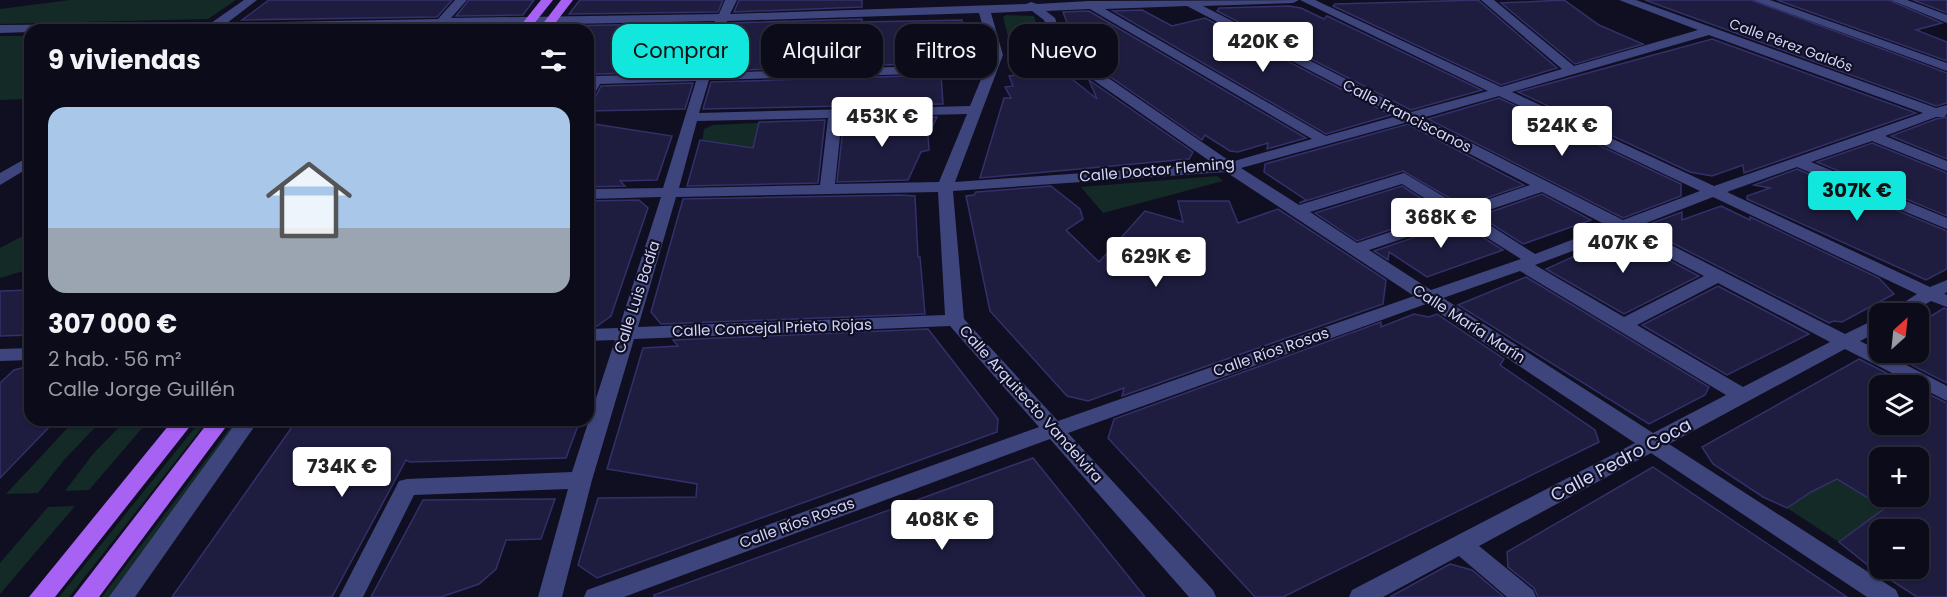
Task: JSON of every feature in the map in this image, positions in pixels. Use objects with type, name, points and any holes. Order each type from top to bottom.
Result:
[{"type":"main road","points":[[528,24],[547,0]]},
{"type":"main road","points":[[549,24],[567,0]]},
{"type":"main road","points":[[40,597],[180,426]]},
{"type":"main road","points":[[85,597],[216,426]]},
{"type":"street","points":[[219,24],[251,0]]},
{"type":"street","points":[[441,22],[461,0]]},
{"type":"street","name":"Calle Luis Badía","points":[[720,24],[731,0]]},
{"type":"street","points":[[594,24],[722,19],[952,4],[1293,0]]},
{"type":"street","points":[[1306,0],[1947,302]]},
{"type":"street","points":[[1487,0],[1572,71]]},
{"type":"street","name":"Calle Pérez Galdós","points":[[1625,0],[1943,113]]},
{"type":"street","points":[[1759,0],[1947,67]]},
{"type":"street","points":[[1897,0],[1947,18]]},
{"type":"street","name":"Calle Franciscanos","points":[[1188,2],[1947,394]]},
{"type":"street","name":"Calle María Marín","points":[[1029,3],[1049,18],[1060,51],[1229,167],[1887,597]]},
{"type":"street","points":[[952,4],[986,14],[1011,5]]},
{"type":"street","points":[[1089,4],[1323,140]]},
{"type":"street","name":"Calle Arquitecto Vandelvira","points":[[986,14],[989,24]]},
{"type":"street","points":[[425,24],[531,20],[542,24]]},
{"type":"street","points":[[0,29],[24,29]]},
{"type":"street","name":"Calle Doctor Fleming","points":[[594,194],[945,187],[1229,167],[1709,31]]},
{"type":"street","points":[[594,84],[596,80],[704,79],[895,72]]},
{"type":"street","name":"Calle Arquitecto Vandelvira","points":[[988,78],[945,187],[955,320],[1204,597]]},
{"type":"street","name":"Calle Luis Badía","points":[[550,597],[581,480],[704,79]]},
{"type":"street","points":[[691,117],[974,110]]},
{"type":"street","name":"Calle Ríos Rosas","points":[[596,597],[1054,430],[1528,262],[1713,192],[1943,113]]},
{"type":"street","points":[[827,189],[835,114]]},
{"type":"street","points":[[1873,136],[1947,166]]},
{"type":"street","points":[[1798,162],[1947,224]]},
{"type":"street","points":[[0,180],[24,164]]},
{"type":"street","points":[[1298,211],[1404,178],[1461,214],[1623,325],[1741,395]]},
{"type":"street","points":[[1356,249],[1544,186]]},
{"type":"street","points":[[1623,325],[1718,276]]},
{"type":"street","points":[[1914,303],[1947,285]]},
{"type":"street","name":"Calle Concejal Prieto Rojas","points":[[594,335],[955,320]]},
{"type":"street","name":"Calle Pedro Coca","points":[[1362,597],[1869,329]]},
{"type":"street","points":[[0,355],[24,354]]},
{"type":"street","points":[[121,597],[245,426]]},
{"type":"street","points":[[351,597],[407,487],[581,480]]},
{"type":"street","points":[[1461,544],[1524,597]]},
{"type":"green space","points":[[70,0],[236,0],[208,19],[0,24],[0,9]]},
{"type":"green space","points":[[1006,15],[1034,16],[1036,24],[1009,24],[1009,40],[1003,17]]},
{"type":"green space","points":[[0,36],[24,36],[24,99],[0,100]]},
{"type":"green space","points":[[758,123],[753,149],[702,141],[704,129],[713,125]]},
{"type":"green space","points":[[1217,176],[1223,181],[1103,213],[1081,187]]},
{"type":"green space","points":[[24,235],[24,271],[0,278],[0,248]]},
{"type":"green space","points":[[69,426],[96,426],[64,460],[38,493],[6,494]]},
{"type":"green space","points":[[120,426],[144,426],[89,490],[65,491],[93,454]]},
{"type":"green space","points":[[196,426],[203,426],[69,597],[59,597]]},
{"type":"green space","points":[[231,426],[239,426],[111,597],[102,597]]},
{"type":"green space","points":[[1837,479],[1869,498],[1869,507],[1879,507],[1882,511],[1839,542],[1787,508]]},
{"type":"green space","points":[[75,506],[0,594],[0,563],[48,507]]},
{"type":"building","points":[[269,0],[452,0],[437,17],[242,20]]},
{"type":"building","points":[[469,0],[534,0],[523,15],[456,16]]},
{"type":"building","points":[[580,0],[723,0],[718,12],[569,14]]},
{"type":"building","points":[[739,0],[862,0],[862,7],[734,12]]},
{"type":"building","points":[[1478,0],[1557,68],[1501,85],[1333,6],[1335,4]]},
{"type":"building","points":[[1564,0],[1599,25],[1643,44],[1575,64],[1501,3]]},
{"type":"building","points":[[1645,0],[1751,0],[1947,73],[1947,103],[1936,106]]},
{"type":"building","points":[[1777,0],[1889,0],[1942,23],[1916,30],[1947,42],[1947,61]]},
{"type":"building","points":[[1913,0],[1947,0],[1947,13]]},
{"type":"building","points":[[1289,6],[1301,8],[1324,19],[1327,16],[1482,90],[1411,110],[1217,11],[1219,8]]},
{"type":"building","points":[[1142,10],[1172,26],[1205,18],[1391,115],[1326,134],[1113,11]]},
{"type":"building","points":[[1089,11],[1111,24],[1068,24],[1063,12]]},
{"type":"building","points":[[862,19],[862,22],[962,20],[962,24],[895,24],[895,65],[883,65],[883,24],[761,24],[761,69],[749,70],[749,24],[729,23]]},
{"type":"building","points":[[712,23],[712,24],[661,24]]},
{"type":"building","points":[[594,25],[612,25],[612,74],[594,75]]},
{"type":"building","points":[[1118,28],[1306,138],[1267,149],[1268,143],[1238,152],[1230,151],[1205,135],[1202,140],[1112,78],[1118,78]]},
{"type":"building","points":[[1712,39],[1916,113],[1744,173],[1743,165],[1712,176],[1690,172],[1518,92]]},
{"type":"building","points":[[883,77],[941,78],[943,104],[703,109],[711,82]]},
{"type":"building","points":[[1010,78],[1071,78],[1097,99],[1089,80],[1193,152],[1189,159],[980,178],[1004,98],[1011,98],[1005,87],[1013,86]]},
{"type":"building","points":[[693,83],[685,109],[594,111],[594,98],[601,86]]},
{"type":"building","points":[[1499,98],[1681,184],[1681,196],[1623,218],[1428,119]]},
{"type":"building","points":[[937,117],[928,136],[929,150],[921,152],[908,180],[837,182],[844,119]]},
{"type":"building","points":[[1947,117],[1947,159],[1891,136],[1936,119]]},
{"type":"building","points":[[825,120],[818,183],[687,186],[700,140],[753,148],[759,122]]},
{"type":"building","points":[[594,124],[672,136],[657,180],[620,181],[625,186],[594,187]]},
{"type":"building","points":[[1408,124],[1524,185],[1463,206],[1403,171],[1299,203],[1306,200],[1264,172],[1265,164]]},
{"type":"building","points":[[1872,143],[1947,173],[1947,216],[1817,162]]},
{"type":"building","points":[[1797,169],[1947,231],[1947,269],[1926,280],[1747,199],[1747,196],[1770,188],[1754,185]]},
{"type":"building","points":[[1051,186],[1080,209],[1083,219],[1066,230],[1099,262],[1145,211],[1183,222],[1178,201],[1229,201],[1238,223],[1278,209],[1386,280],[1383,304],[1122,396],[1124,388],[1088,401],[1067,396],[990,311],[966,196],[974,195],[976,192]]},
{"type":"building","points":[[1402,186],[1443,212],[1357,241],[1315,213]]},
{"type":"building","points":[[1542,194],[1591,220],[1523,244],[1479,216]]},
{"type":"building","points":[[915,196],[918,257],[920,257],[925,314],[661,324],[651,312],[683,199]]},
{"type":"building","points":[[639,200],[648,208],[611,316],[594,326],[594,201]]},
{"type":"building","points":[[1721,206],[1750,220],[1750,217],[1879,278],[1894,294],[1877,303],[1869,303],[1869,307],[1842,322],[1829,323],[1641,227],[1682,212],[1682,220]]},
{"type":"building","points":[[1459,222],[1503,250],[1427,277],[1389,252],[1388,260],[1374,251]]},
{"type":"building","points":[[1621,235],[1699,276],[1624,314],[1546,269]]},
{"type":"building","points":[[1526,277],[1709,387],[1705,395],[1649,424],[1458,305]]},
{"type":"building","points":[[1718,286],[1809,334],[1727,375],[1642,325]]},
{"type":"building","points":[[24,290],[24,335],[0,336],[0,291]]},
{"type":"building","points":[[1944,308],[1947,309],[1947,383],[1908,363],[1929,363],[1929,317]]},
{"type":"building","points":[[1414,314],[1429,317],[1437,314],[1504,359],[1500,365],[1595,430],[1599,442],[1283,597],[1255,597],[1108,438],[1114,419],[1381,322],[1381,327]]},
{"type":"building","points":[[928,329],[998,419],[997,432],[597,578],[578,565],[598,498],[696,497],[697,484],[607,469],[643,348],[678,346],[673,340]]},
{"type":"building","points":[[1859,359],[1890,375],[1869,375],[1869,435],[1929,435],[1929,394],[1947,403],[1947,597],[1917,597],[1889,579],[1929,579],[1929,519],[1870,519],[1885,508],[1883,507],[1929,507],[1929,447],[1869,447],[1869,498],[1837,479],[1787,508],[1763,497],[1713,464],[1702,447]]},
{"type":"building","points":[[24,368],[24,426],[50,426],[0,478],[0,383],[14,370]]},
{"type":"building","points":[[293,426],[578,426],[566,458],[410,462],[406,460],[332,597],[172,597]]},
{"type":"building","points":[[1033,458],[1145,597],[654,597],[654,595]]},
{"type":"building","points":[[1653,467],[1847,597],[1538,597],[1534,588],[1508,567],[1507,552]]},
{"type":"building","points":[[555,499],[541,539],[506,540],[496,569],[479,584],[441,597],[371,597],[423,500]]},
{"type":"building","points":[[1869,520],[1869,566],[1839,542]]},
{"type":"building","points":[[1450,564],[1472,570],[1504,597],[1390,597]]}]
